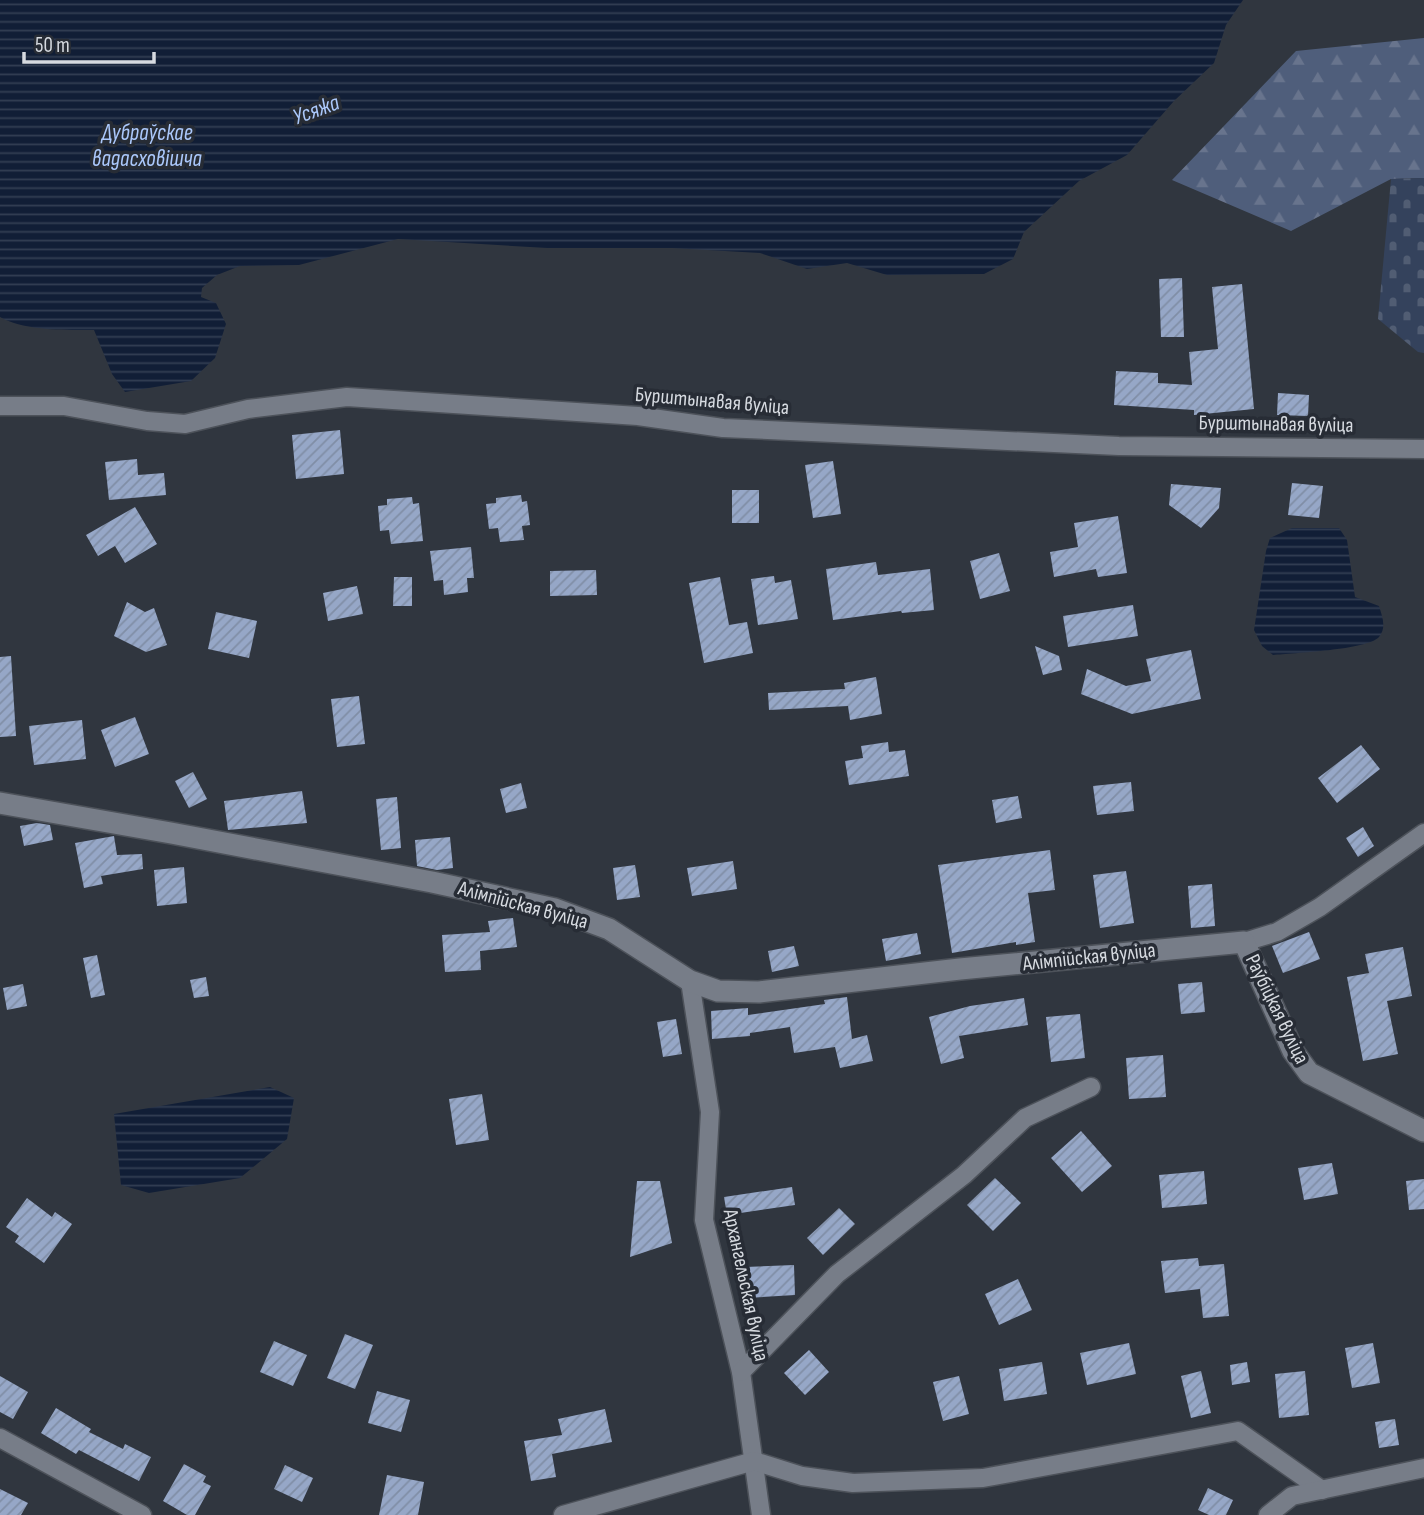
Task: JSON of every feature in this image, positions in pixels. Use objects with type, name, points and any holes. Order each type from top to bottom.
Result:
[{"type":"street","name":"Бурштынавая вуліца","points":[[0,407],[64,406],[147,421],[185,424],[248,409],[348,397],[638,416],[723,428],[1119,446],[1424,449]]},
{"type":"street","name":"Алімпійская вуліца","points":[[0,803],[406,877],[555,909],[609,929],[690,981],[718,991],[759,992],[1244,942]]},
{"type":"street","points":[[1244,942],[1277,932],[1320,906],[1424,833]]},
{"type":"street","name":"Раўбіцкая вуліца","points":[[1244,942],[1293,1051],[1309,1073],[1424,1131]]},
{"type":"street","name":"Архангельская вуліца","points":[[690,981],[710,1112],[704,1220],[741,1372],[761,1515]]},
{"type":"street","points":[[741,1372],[837,1274],[964,1175],[1025,1118],[1091,1087]]},
{"type":"street","points":[[563,1515],[754,1461],[802,1476],[853,1483],[983,1478],[1238,1431],[1322,1490]]},
{"type":"street","points":[[0,1438],[142,1515]]},
{"type":"street","points":[[1268,1515],[1292,1496],[1424,1468]]},
{"type":"green space","points":[[1424,38],[1424,178],[1391,179],[1291,231],[1172,180],[1296,51]]},
{"type":"green space","points":[[1424,178],[1424,353],[1418,352],[1378,319],[1391,179]]},
{"type":"water","name":"Дубраўскае вадасховішча","points":[[0,0],[1243,0],[1226,25],[1214,63],[1174,101],[1127,155],[1079,181],[1024,232],[1013,259],[984,274],[887,275],[847,263],[807,269],[760,253],[672,248],[547,248],[398,239],[299,265],[240,266],[217,275],[202,288],[201,297],[216,303],[226,324],[215,358],[191,381],[125,392],[112,374],[94,330],[33,327],[0,317]]},
{"type":"water","points":[[1292,528],[1339,528],[1347,540],[1355,597],[1379,606],[1383,625],[1379,637],[1345,648],[1273,655],[1262,646],[1254,630],[1266,551],[1270,538]]},
{"type":"water","points":[[270,1087],[294,1098],[287,1139],[240,1178],[149,1193],[121,1185],[114,1114]]},
{"type":"building","points":[[1182,278],[1184,337],[1161,337],[1159,279]]},
{"type":"building","points":[[1242,284],[1254,409],[1194,415],[1194,410],[1114,405],[1116,371],[1158,373],[1158,383],[1192,385],[1189,352],[1218,349],[1212,287]]},
{"type":"building","points":[[1278,393],[1309,395],[1308,416],[1277,415]]},
{"type":"building","points":[[340,430],[344,474],[296,479],[292,435]]},
{"type":"building","points":[[137,459],[138,475],[164,473],[166,495],[109,500],[105,462]]},
{"type":"building","points":[[833,461],[841,514],[813,518],[805,465]]},
{"type":"building","points":[[1292,483],[1323,486],[1319,518],[1288,515]]},
{"type":"building","points":[[1171,484],[1221,488],[1219,508],[1201,528],[1169,505]]},
{"type":"building","points":[[732,490],[759,490],[759,523],[732,523]]},
{"type":"building","points":[[521,495],[522,502],[527,501],[530,525],[522,526],[524,540],[500,542],[498,528],[489,529],[486,504],[496,503],[496,498]]},
{"type":"building","points":[[412,497],[413,504],[419,503],[423,541],[391,544],[389,530],[380,531],[378,506],[387,505],[387,499]]},
{"type":"building","points":[[135,507],[157,544],[125,563],[115,546],[98,556],[86,535]]},
{"type":"building","points":[[1118,516],[1127,573],[1098,577],[1096,569],[1054,577],[1050,552],[1078,547],[1074,523]]},
{"type":"building","points":[[471,547],[474,578],[467,578],[468,592],[444,595],[443,580],[434,581],[430,551]]},
{"type":"building","points":[[999,553],[1010,591],[980,599],[970,561]]},
{"type":"building","points":[[876,562],[878,575],[930,569],[934,610],[901,611],[833,620],[826,569]]},
{"type":"building","points":[[596,570],[597,595],[550,596],[550,571]]},
{"type":"building","points":[[774,576],[775,583],[791,580],[798,619],[758,625],[751,579]]},
{"type":"building","points":[[394,577],[412,577],[412,606],[393,606]]},
{"type":"building","points":[[720,577],[729,625],[747,622],[753,653],[704,663],[689,583]]},
{"type":"building","points":[[357,586],[363,614],[328,621],[323,593]]},
{"type":"building","points":[[127,602],[145,612],[154,608],[167,645],[146,652],[114,636]]},
{"type":"building","points":[[1133,605],[1138,636],[1068,647],[1063,616]]},
{"type":"building","points":[[216,612],[257,621],[249,658],[208,649]]},
{"type":"building","points":[[1035,646],[1059,656],[1062,670],[1043,675]]},
{"type":"building","points":[[1191,650],[1201,699],[1132,714],[1081,694],[1087,669],[1126,686],[1151,681],[1146,659]]},
{"type":"building","points":[[11,656],[16,736],[0,737],[0,657]]},
{"type":"building","points":[[876,677],[882,714],[850,720],[848,706],[769,710],[768,693],[845,689],[844,683]]},
{"type":"building","points":[[359,696],[365,744],[337,747],[331,699]]},
{"type":"building","points":[[135,717],[149,754],[115,767],[101,730]]},
{"type":"building","points":[[82,720],[86,759],[34,765],[29,726]]},
{"type":"building","points":[[888,742],[889,752],[905,750],[909,776],[849,785],[845,761],[863,758],[861,746]]},
{"type":"building","points":[[1361,745],[1380,769],[1337,803],[1318,778]]},
{"type":"building","points":[[193,772],[207,799],[189,808],[175,781]]},
{"type":"building","points":[[1131,782],[1134,811],[1097,815],[1093,786]]},
{"type":"building","points":[[521,783],[527,808],[506,813],[500,789]]},
{"type":"building","points":[[302,791],[307,823],[228,830],[224,801]]},
{"type":"building","points":[[1018,796],[1022,818],[996,823],[992,800]]},
{"type":"building","points":[[397,797],[401,848],[381,850],[376,799]]},
{"type":"building","points":[[37,823],[50,825],[53,840],[24,846],[20,826]]},
{"type":"building","points":[[1363,827],[1374,846],[1358,857],[1346,838]]},
{"type":"building","points":[[114,836],[117,855],[142,854],[143,869],[101,876],[103,884],[84,888],[75,843]]},
{"type":"building","points":[[450,837],[453,868],[437,870],[417,866],[415,840]]},
{"type":"building","points":[[1050,850],[1055,890],[1028,893],[1035,942],[1016,945],[1016,942],[952,953],[938,865]]},
{"type":"building","points":[[733,861],[737,889],[692,896],[687,868]]},
{"type":"building","points":[[635,865],[640,897],[617,900],[613,868]]},
{"type":"building","points":[[184,867],[187,903],[157,906],[154,870]]},
{"type":"building","points":[[1126,871],[1134,923],[1100,928],[1093,875]]},
{"type":"building","points":[[1212,884],[1215,926],[1191,928],[1188,886]]},
{"type":"building","points":[[513,918],[517,947],[480,951],[481,970],[445,972],[442,935],[490,932],[488,921]]},
{"type":"building","points":[[1309,932],[1320,959],[1283,973],[1272,946]]},
{"type":"building","points":[[917,933],[921,954],[886,961],[882,939]]},
{"type":"building","points":[[794,946],[799,966],[772,972],[768,951]]},
{"type":"building","points":[[1403,947],[1412,996],[1387,1001],[1398,1054],[1363,1061],[1347,977],[1369,973],[1365,954]]},
{"type":"building","points":[[97,955],[105,995],[91,998],[83,958]]},
{"type":"building","points":[[206,977],[209,996],[194,998],[190,980]]},
{"type":"building","points":[[1202,982],[1205,1012],[1181,1014],[1178,984]]},
{"type":"building","points":[[23,984],[27,1006],[7,1010],[3,988]]},
{"type":"building","points":[[847,997],[852,1039],[867,1035],[873,1061],[840,1068],[835,1047],[794,1053],[790,1027],[750,1033],[750,1036],[712,1039],[711,1011],[748,1008],[748,1015],[825,1004],[824,1000]]},
{"type":"building","points":[[1024,998],[1028,1025],[959,1036],[964,1058],[941,1064],[929,1017],[970,1006]]},
{"type":"building","points":[[1080,1014],[1085,1058],[1051,1062],[1046,1017]]},
{"type":"building","points":[[676,1019],[682,1054],[663,1057],[657,1022]]},
{"type":"building","points":[[1163,1055],[1166,1097],[1129,1099],[1126,1058]]},
{"type":"building","points":[[482,1094],[489,1140],[456,1145],[449,1099]]},
{"type":"building","points":[[1081,1131],[1112,1166],[1082,1192],[1051,1158]]},
{"type":"building","points":[[1332,1163],[1338,1194],[1304,1200],[1298,1168]]},
{"type":"building","points":[[1204,1171],[1207,1204],[1162,1208],[1159,1175]]},
{"type":"building","points":[[995,1178],[1021,1203],[993,1231],[967,1205]]},
{"type":"building","points":[[1424,1179],[1424,1209],[1409,1210],[1406,1181]]},
{"type":"building","points":[[637,1181],[660,1181],[672,1243],[630,1257]]},
{"type":"building","points":[[792,1187],[795,1205],[727,1215],[724,1197]]},
{"type":"building","points":[[27,1198],[52,1217],[55,1212],[72,1224],[44,1263],[15,1242],[19,1236],[6,1227]]},
{"type":"building","points":[[839,1208],[855,1224],[823,1255],[807,1238]]},
{"type":"building","points":[[1198,1258],[1199,1266],[1224,1264],[1229,1316],[1203,1318],[1200,1289],[1165,1293],[1161,1261]]},
{"type":"building","points":[[794,1265],[795,1295],[747,1298],[745,1267]]},
{"type":"building","points":[[1018,1279],[1032,1310],[999,1325],[985,1294]]},
{"type":"building","points":[[345,1334],[373,1345],[355,1389],[327,1378]]},
{"type":"building","points":[[274,1341],[307,1355],[293,1386],[260,1372]]},
{"type":"building","points":[[1129,1343],[1136,1374],[1087,1385],[1080,1353]]},
{"type":"building","points":[[1373,1343],[1380,1383],[1352,1388],[1345,1348]]},
{"type":"building","points":[[809,1350],[829,1372],[805,1395],[784,1373]]},
{"type":"building","points":[[1042,1362],[1047,1394],[1004,1401],[999,1369]]},
{"type":"building","points":[[1247,1362],[1250,1382],[1232,1385],[1230,1365]]},
{"type":"building","points":[[1201,1371],[1211,1413],[1191,1418],[1181,1376]]},
{"type":"building","points":[[1305,1371],[1309,1415],[1279,1418],[1275,1374]]},
{"type":"building","points":[[0,1376],[28,1392],[13,1419],[0,1412]]},
{"type":"building","points":[[959,1376],[969,1414],[943,1421],[933,1382]]},
{"type":"building","points":[[377,1391],[410,1400],[401,1432],[368,1423]]},
{"type":"building","points":[[56,1408],[91,1429],[89,1432],[123,1449],[125,1444],[151,1457],[139,1481],[79,1450],[76,1454],[41,1433]]},
{"type":"building","points":[[605,1409],[612,1442],[552,1454],[556,1477],[531,1481],[524,1441],[562,1435],[558,1419]]},
{"type":"building","points":[[1395,1419],[1399,1445],[1379,1448],[1375,1422]]},
{"type":"building","points":[[184,1464],[206,1476],[203,1482],[211,1486],[195,1515],[187,1515],[163,1501]]},
{"type":"building","points":[[285,1465],[313,1478],[302,1502],[274,1489]]},
{"type":"building","points":[[387,1475],[424,1482],[418,1515],[379,1515]]},
{"type":"building","points":[[1208,1488],[1233,1500],[1226,1515],[1209,1515],[1198,1510]]},
{"type":"building","points":[[0,1489],[28,1503],[21,1515],[0,1515]]},
{"type":"water label","name":"Усяжа","points":[[316,110]]}]
